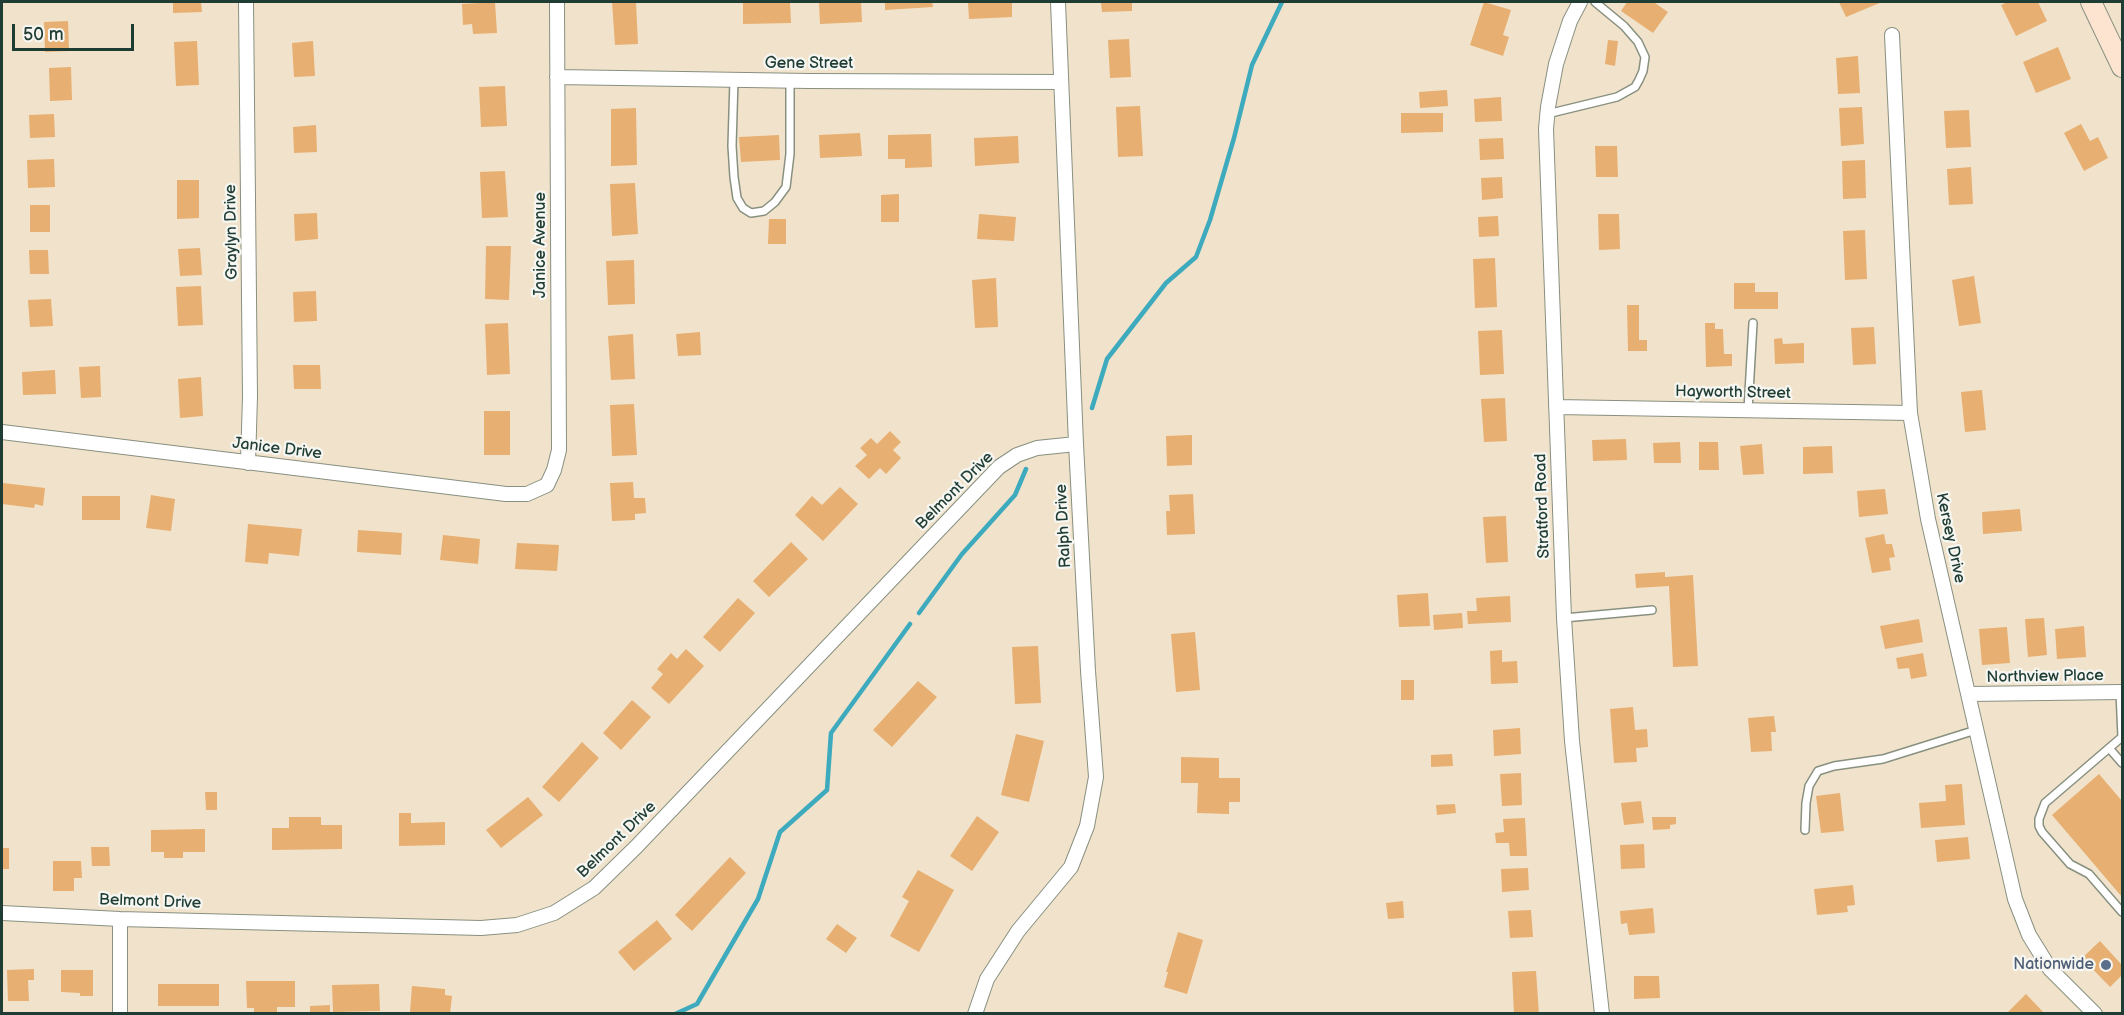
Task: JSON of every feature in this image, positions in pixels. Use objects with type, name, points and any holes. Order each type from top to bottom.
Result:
[{"type":"main road","points":[[2091,2],[2122,67]]},
{"type":"street","name":"Graylyn Drive","points":[[246,2],[250,396],[248,463]]},
{"type":"street","name":"Janice Avenue","points":[[547,485],[555,470],[559,450],[556,2]]},
{"type":"street","name":"Ralph Drive","points":[[975,1014],[987,979],[1018,931],[1071,867],[1087,826],[1096,777],[1076,444],[1058,2]]},
{"type":"street","name":"Stratford Road","points":[[1580,2],[1570,21],[1556,64],[1547,114],[1548,206],[1564,618],[1572,741],[1602,1014]]},
{"type":"street","name":"Kersey Drive","points":[[1892,35],[1910,413],[1928,519],[2015,899],[2029,935],[2050,969],[2095,1014]]},
{"type":"street","name":"Gene Street","points":[[557,77],[790,81],[1061,81]]},
{"type":"street","name":"Hayworth Street","points":[[1556,407],[1910,413]]},
{"type":"street","name":"Janice Drive","points":[[2,432],[506,494],[527,494],[547,485]]},
{"type":"street","name":"Belmont Drive","points":[[2,913],[120,919],[481,928],[517,925],[554,913],[594,888],[636,848],[999,467],[1017,455],[1037,448],[1076,444]]},
{"type":"street","name":"Northview Place","points":[[1969,694],[2121,692]]},
{"type":"street","points":[[120,919],[120,1014]]},
{"type":"lane","points":[[1547,114],[1617,97],[1635,87],[1643,71],[1645,57],[1638,42],[1624,26],[1595,2]]},
{"type":"lane","points":[[735,80],[732,146],[734,177],[737,198],[743,208],[751,213],[764,211],[775,202],[786,187],[790,154],[790,81]]},
{"type":"lane","points":[[1748,410],[1753,323]]},
{"type":"lane","points":[[1564,618],[1652,610]]},
{"type":"lane","points":[[2121,692],[2122,737],[2045,803],[2039,826],[2070,864],[2089,874],[2122,912]]},
{"type":"lane","points":[[1804,830],[1809,786],[1818,771],[1834,766],[1883,759],[1976,730]]},
{"type":"lane","points":[[2109,748],[2122,763]]},
{"type":"building","points":[[173,2],[201,2],[202,12],[173,13]]},
{"type":"building","points":[[495,2],[497,33],[473,34],[472,24],[463,25],[462,4]]},
{"type":"building","points":[[612,2],[636,2],[638,44],[615,45]]},
{"type":"building","points":[[743,2],[790,2],[791,23],[743,24]]},
{"type":"building","points":[[819,2],[861,2],[862,22],[820,24]]},
{"type":"building","points":[[885,2],[932,2],[933,7],[885,10]]},
{"type":"building","points":[[968,2],[1012,3],[1012,17],[969,19]]},
{"type":"building","points":[[1101,2],[1132,2],[1132,11],[1102,12]]},
{"type":"building","points":[[1484,2],[1511,10],[1503,35],[1509,37],[1503,56],[1470,45]]},
{"type":"building","points":[[1627,2],[1656,2],[1668,12],[1653,33],[1621,11]]},
{"type":"building","points":[[1839,2],[1882,2],[1846,17]]},
{"type":"building","points":[[2008,2],[2038,2],[2047,21],[2016,36],[2001,5]]},
{"type":"building","points":[[68,21],[69,51],[45,52],[44,22]]},
{"type":"building","points":[[1129,39],[1131,77],[1110,78],[1108,40]]},
{"type":"building","points":[[1608,40],[1618,41],[1615,66],[1605,64]]},
{"type":"building","points":[[197,41],[199,85],[176,86],[174,42]]},
{"type":"building","points":[[313,41],[315,76],[294,77],[292,43]]},
{"type":"building","points":[[2058,47],[2071,79],[2036,93],[2023,62]]},
{"type":"building","points":[[1858,56],[1860,93],[1838,94],[1836,58]]},
{"type":"building","points":[[71,67],[72,100],[50,101],[49,68]]},
{"type":"building","points":[[505,86],[507,126],[481,127],[479,87]]},
{"type":"building","points":[[1447,90],[1448,106],[1420,108],[1419,92]]},
{"type":"building","points":[[1501,97],[1502,121],[1475,122],[1474,99]]},
{"type":"building","points":[[1140,106],[1143,156],[1118,157],[1116,107]]},
{"type":"building","points":[[1862,107],[1864,144],[1841,146],[1839,108]]},
{"type":"building","points":[[636,108],[637,165],[611,166],[611,109]]},
{"type":"building","points":[[1969,110],[1971,147],[1946,148],[1944,111]]},
{"type":"building","points":[[1401,113],[1443,113],[1443,132],[1401,133]]},
{"type":"building","points":[[54,114],[55,137],[30,138],[29,115]]},
{"type":"building","points":[[2081,124],[2090,141],[2098,137],[2108,158],[2084,171],[2064,133]]},
{"type":"building","points":[[316,125],[317,152],[294,153],[293,127]]},
{"type":"building","points":[[860,133],[862,156],[820,158],[819,135]]},
{"type":"building","points":[[931,134],[932,167],[905,168],[905,159],[888,159],[888,135]]},
{"type":"building","points":[[779,135],[780,160],[741,162],[739,137]]},
{"type":"building","points":[[1018,136],[1019,163],[975,166],[974,138]]},
{"type":"building","points":[[1503,138],[1504,159],[1480,160],[1479,139]]},
{"type":"building","points":[[1595,146],[1617,146],[1618,177],[1596,177]]},
{"type":"building","points":[[54,159],[55,187],[28,188],[27,160]]},
{"type":"building","points":[[1865,160],[1866,198],[1843,199],[1842,161]]},
{"type":"building","points":[[1971,167],[1973,204],[1949,205],[1947,169]]},
{"type":"building","points":[[505,171],[508,217],[482,218],[480,172]]},
{"type":"building","points":[[1502,177],[1503,198],[1482,200],[1481,178]]},
{"type":"building","points":[[177,180],[199,180],[199,218],[177,219]]},
{"type":"building","points":[[635,183],[638,234],[612,236],[610,184]]},
{"type":"building","points":[[899,194],[899,222],[881,222],[881,195]]},
{"type":"building","points":[[30,205],[50,205],[50,232],[30,232]]},
{"type":"building","points":[[317,213],[318,239],[295,241],[294,214]]},
{"type":"building","points":[[979,214],[1016,217],[1014,241],[977,239]]},
{"type":"building","points":[[1598,214],[1619,214],[1620,249],[1599,250]]},
{"type":"building","points":[[1498,216],[1499,236],[1479,237],[1478,217]]},
{"type":"building","points":[[769,219],[786,219],[786,244],[768,244]]},
{"type":"building","points":[[1865,230],[1867,279],[1845,280],[1843,231]]},
{"type":"building","points":[[486,246],[511,246],[509,300],[485,299]]},
{"type":"building","points":[[200,248],[202,275],[180,276],[178,249]]},
{"type":"building","points":[[29,250],[48,250],[49,274],[30,274]]},
{"type":"building","points":[[1495,258],[1497,307],[1475,308],[1473,259]]},
{"type":"building","points":[[634,260],[635,304],[608,305],[606,261]]},
{"type":"building","points":[[1974,276],[1981,323],[1959,326],[1952,280]]},
{"type":"building","points":[[996,278],[998,327],[975,328],[972,280]]},
{"type":"building","points":[[1734,283],[1755,283],[1755,292],[1778,292],[1778,309],[1734,309]]},
{"type":"building","points":[[201,286],[203,325],[178,326],[176,287]]},
{"type":"building","points":[[316,291],[317,321],[294,322],[293,292]]},
{"type":"building","points":[[51,299],[53,326],[30,327],[28,300]]},
{"type":"building","points":[[1627,305],[1639,305],[1639,340],[1647,340],[1647,351],[1628,351]]},
{"type":"building","points":[[508,323],[510,374],[487,375],[485,324]]},
{"type":"building","points":[[1705,323],[1715,323],[1715,329],[1723,329],[1724,354],[1732,354],[1732,366],[1706,367]]},
{"type":"building","points":[[1874,327],[1876,364],[1853,365],[1851,328]]},
{"type":"building","points":[[1502,330],[1504,374],[1480,375],[1478,331]]},
{"type":"building","points":[[700,332],[701,355],[678,356],[676,334]]},
{"type":"building","points":[[633,334],[635,379],[611,380],[608,336]]},
{"type":"building","points":[[1782,338],[1783,344],[1804,343],[1804,363],[1775,364],[1774,339]]},
{"type":"building","points":[[293,365],[320,365],[321,389],[294,389]]},
{"type":"building","points":[[100,366],[101,397],[81,398],[79,367]]},
{"type":"building","points":[[55,370],[56,394],[23,395],[22,372]]},
{"type":"building","points":[[201,377],[203,416],[180,418],[178,379]]},
{"type":"building","points":[[1982,390],[1986,430],[1965,432],[1961,392]]},
{"type":"building","points":[[1505,398],[1507,441],[1484,442],[1481,399]]},
{"type":"building","points":[[634,404],[637,455],[612,456],[610,405]]},
{"type":"building","points":[[484,411],[510,411],[510,455],[484,455]]},
{"type":"building","points":[[890,431],[901,442],[893,450],[901,458],[886,474],[880,468],[869,479],[855,466],[867,455],[860,448],[871,438],[877,444]]},
{"type":"building","points":[[1192,435],[1192,465],[1167,466],[1166,436]]},
{"type":"building","points":[[1626,439],[1627,460],[1593,461],[1592,440]]},
{"type":"building","points":[[1680,442],[1681,463],[1654,463],[1653,443]]},
{"type":"building","points":[[1699,442],[1718,442],[1719,470],[1699,470]]},
{"type":"building","points":[[1762,444],[1764,474],[1743,475],[1740,446]]},
{"type":"building","points":[[1832,446],[1833,473],[1803,474],[1803,447]]},
{"type":"building","points":[[633,482],[634,498],[645,498],[646,513],[635,514],[635,520],[612,521],[610,483]]},
{"type":"building","points":[[3,483],[45,488],[43,506],[35,504],[34,508],[2,504]]},
{"type":"building","points":[[840,487],[858,504],[823,541],[795,515],[812,496],[822,505]]},
{"type":"building","points":[[1885,489],[1888,514],[1859,517],[1857,491]]},
{"type":"building","points":[[1193,494],[1195,534],[1167,535],[1166,511],[1170,511],[1169,495]]},
{"type":"building","points":[[151,495],[175,499],[171,531],[146,528]]},
{"type":"building","points":[[82,496],[120,496],[120,520],[82,520]]},
{"type":"building","points":[[2020,509],[2022,531],[1983,534],[1982,512]]},
{"type":"building","points":[[1506,516],[1508,562],[1486,563],[1483,517]]},
{"type":"building","points":[[248,524],[302,529],[299,556],[269,553],[268,564],[245,562]]},
{"type":"building","points":[[358,530],[402,533],[401,555],[357,552]]},
{"type":"building","points":[[1884,534],[1886,544],[1892,544],[1895,557],[1889,558],[1891,570],[1872,573],[1865,538]]},
{"type":"building","points":[[443,535],[480,539],[478,564],[440,560]]},
{"type":"building","points":[[791,542],[808,559],[769,597],[753,581]]},
{"type":"building","points":[[517,543],[559,545],[557,571],[515,569]]},
{"type":"building","points":[[1665,572],[1665,577],[1693,575],[1698,666],[1673,667],[1669,586],[1636,588],[1635,574]]},
{"type":"building","points":[[1428,593],[1430,626],[1399,627],[1397,595]]},
{"type":"building","points":[[1510,596],[1511,622],[1468,624],[1467,611],[1477,611],[1476,598]]},
{"type":"building","points":[[738,598],[755,613],[720,652],[703,637]]},
{"type":"building","points":[[1462,613],[1463,628],[1434,630],[1433,615]]},
{"type":"building","points":[[2044,618],[2047,655],[2028,657],[2025,619]]},
{"type":"building","points":[[1919,619],[1923,642],[1885,649],[1880,626]]},
{"type":"building","points":[[2084,626],[2086,657],[2057,659],[2055,629]]},
{"type":"building","points":[[2007,627],[2010,663],[1982,665],[1979,629]]},
{"type":"building","points":[[1195,632],[1200,690],[1176,692],[1171,634]]},
{"type":"building","points":[[1038,646],[1041,703],[1015,704],[1012,647]]},
{"type":"building","points":[[686,649],[704,666],[669,704],[651,688],[663,674],[657,669],[671,653],[677,659]]},
{"type":"building","points":[[1502,650],[1502,662],[1517,661],[1518,683],[1491,684],[1490,651]]},
{"type":"building","points":[[1923,653],[1927,676],[1911,679],[1909,668],[1898,669],[1896,658]]},
{"type":"building","points":[[1401,680],[1414,680],[1414,700],[1401,700]]},
{"type":"building","points":[[918,681],[937,697],[892,747],[873,730]]},
{"type":"building","points":[[632,700],[651,717],[621,750],[603,733]]},
{"type":"building","points":[[1633,707],[1635,730],[1647,729],[1648,747],[1636,748],[1637,762],[1614,763],[1610,709]]},
{"type":"building","points":[[1774,716],[1776,732],[1771,732],[1772,751],[1751,752],[1748,718]]},
{"type":"building","points":[[1520,728],[1521,754],[1494,756],[1493,730]]},
{"type":"building","points":[[1016,734],[1044,741],[1029,802],[1001,795]]},
{"type":"building","points":[[582,742],[599,758],[559,802],[542,787]]},
{"type":"building","points":[[1452,754],[1453,766],[1431,767],[1431,755]]},
{"type":"building","points":[[1181,757],[1219,758],[1219,778],[1240,778],[1240,802],[1229,802],[1229,814],[1197,813],[1198,783],[1181,783]]},
{"type":"building","points":[[1521,773],[1522,805],[1502,806],[1500,774]]},
{"type":"building","points":[[2099,774],[2122,801],[2122,897],[2052,815]]},
{"type":"building","points":[[1962,784],[1965,825],[1921,828],[1919,803],[1946,801],[1945,785]]},
{"type":"building","points":[[205,792],[217,792],[217,810],[206,810]]},
{"type":"building","points":[[1840,793],[1844,831],[1821,833],[1816,796]]},
{"type":"building","points":[[528,797],[543,815],[501,848],[486,830]]},
{"type":"building","points":[[1641,801],[1644,823],[1624,825],[1621,803]]},
{"type":"building","points":[[1455,804],[1456,813],[1437,815],[1436,805]]},
{"type":"building","points":[[399,813],[411,813],[411,823],[445,822],[445,845],[399,846]]},
{"type":"building","points":[[977,816],[999,832],[972,871],[950,856]]},
{"type":"building","points":[[289,817],[321,817],[321,825],[342,825],[342,849],[272,850],[272,828],[289,828]]},
{"type":"building","points":[[1652,817],[1676,817],[1676,824],[1670,825],[1670,829],[1653,830]]},
{"type":"building","points":[[1525,818],[1527,856],[1510,856],[1509,843],[1496,843],[1495,833],[1504,832],[1503,819]]},
{"type":"building","points":[[205,829],[205,852],[183,852],[183,858],[164,858],[164,852],[151,852],[151,830]]},
{"type":"building","points":[[1968,837],[1970,859],[1937,862],[1935,840]]},
{"type":"building","points":[[1644,844],[1645,868],[1621,869],[1620,845]]},
{"type":"building","points":[[91,847],[109,847],[110,866],[92,866]]},
{"type":"building","points":[[2,848],[9,848],[9,869],[2,869]]},
{"type":"building","points":[[730,857],[746,873],[692,931],[675,915]]},
{"type":"building","points":[[53,861],[81,861],[82,878],[74,878],[74,891],[53,891]]},
{"type":"building","points":[[1528,868],[1529,890],[1502,892],[1501,869]]},
{"type":"building","points":[[918,870],[954,890],[919,952],[890,936],[909,901],[902,897]]},
{"type":"building","points":[[1853,885],[1855,905],[1847,906],[1848,912],[1817,915],[1814,889]]},
{"type":"building","points":[[1403,901],[1404,918],[1388,919],[1386,903]]},
{"type":"building","points":[[1653,908],[1655,933],[1629,935],[1627,923],[1621,924],[1620,911]]},
{"type":"building","points":[[1531,910],[1533,937],[1510,938],[1508,911]]},
{"type":"building","points":[[657,920],[672,939],[634,971],[618,952]]},
{"type":"building","points":[[837,924],[857,938],[846,953],[826,939]]},
{"type":"building","points":[[1178,932],[1203,940],[1187,994],[1164,987]]},
{"type":"building","points":[[2100,941],[2122,965],[2122,975],[2110,987],[2082,958]]},
{"type":"building","points":[[34,969],[34,980],[28,980],[29,1001],[8,1001],[7,970]]},
{"type":"building","points":[[61,970],[93,970],[93,996],[61,992]]},
{"type":"building","points":[[1536,971],[1539,1014],[1514,1014],[1512,972]]},
{"type":"building","points":[[1634,976],[1659,976],[1660,998],[1634,999]]},
{"type":"building","points":[[246,981],[295,981],[295,1007],[277,1007],[277,1014],[254,1014],[254,1008],[247,1008]]},
{"type":"building","points":[[158,984],[219,984],[219,1006],[158,1006]]},
{"type":"building","points":[[379,984],[380,1011],[333,1012],[332,985]]},
{"type":"building","points":[[412,986],[445,989],[445,995],[452,996],[450,1014],[410,1012]]},
{"type":"building","points":[[2026,994],[2045,1014],[2006,1014]]},
{"type":"building","points":[[330,1005],[330,1014],[310,1014],[310,1006]]},
{"type":"waterway","points":[[1092,408],[1107,359],[1166,283],[1196,257],[1210,220],[1234,138],[1252,65],[1282,2]]},
{"type":"waterway","points":[[919,613],[962,554],[1015,495],[1026,469]]},
{"type":"waterway","points":[[675,1014],[697,1004],[758,899],[780,832],[827,790],[831,733],[910,624]]},
{"type":"place","name":"Nationwide","points":[[2106,965]]}]
